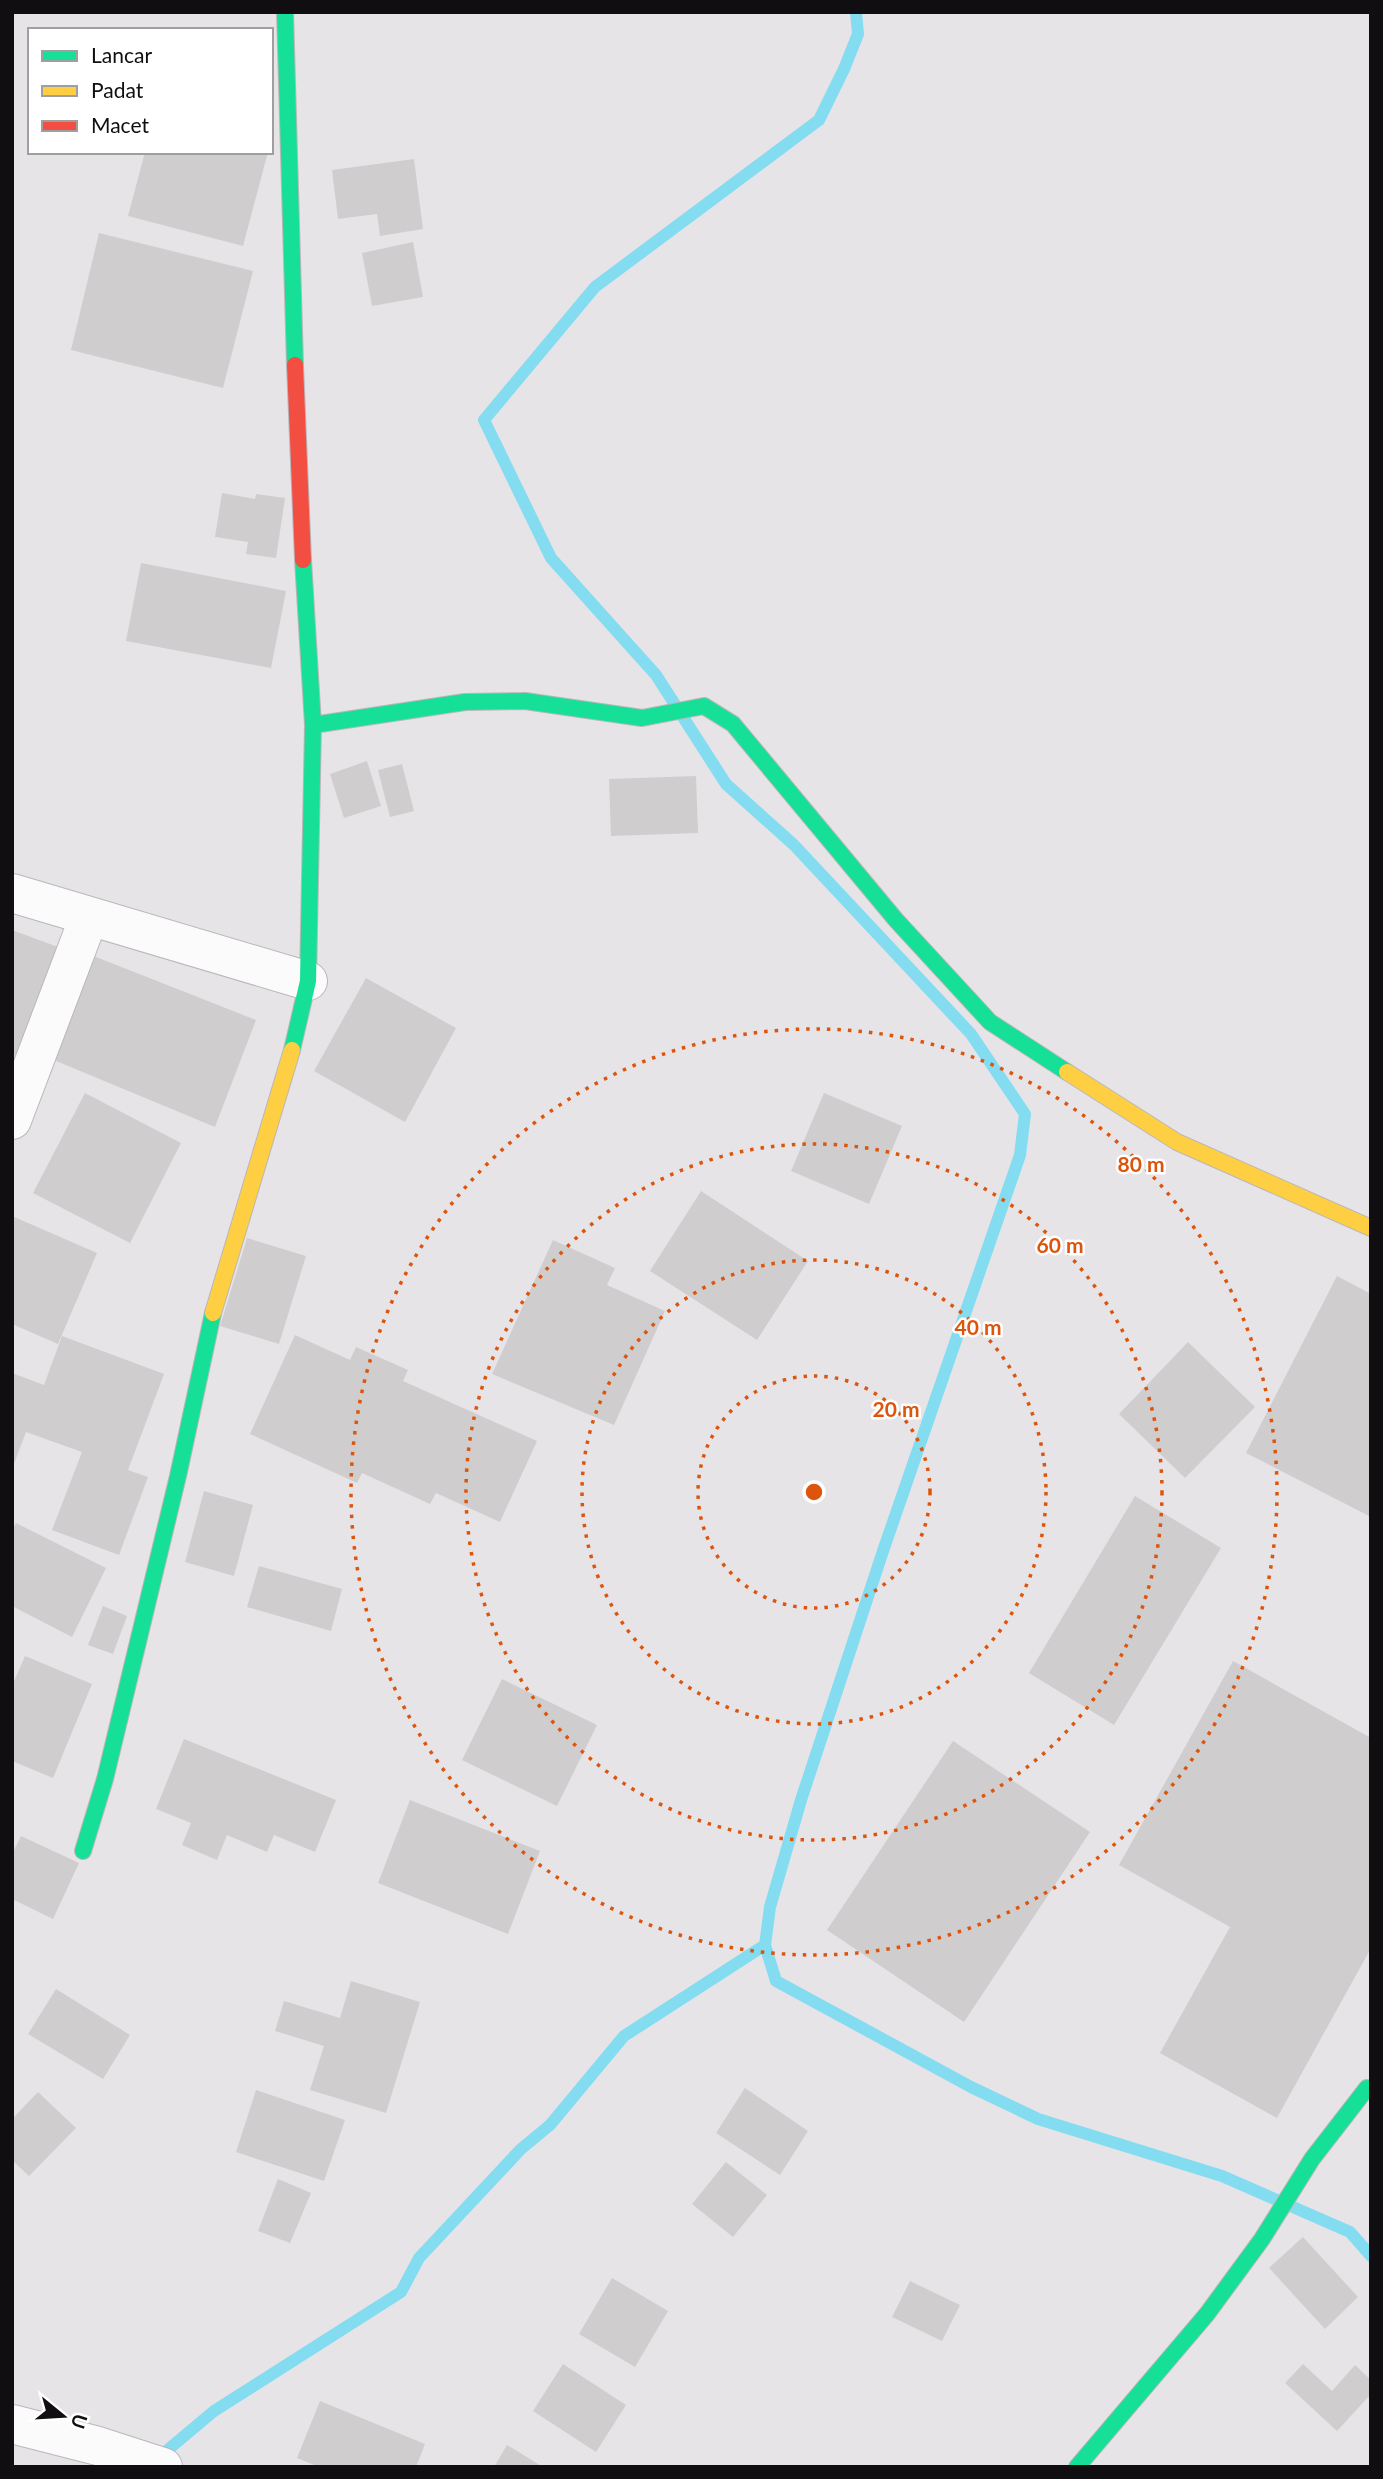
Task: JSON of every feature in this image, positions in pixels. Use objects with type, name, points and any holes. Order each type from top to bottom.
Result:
[{"type":"street","points":[[83,1851],[105,1779],[178,1476],[212,1317],[291,1056],[307,981],[313,724],[299,485],[285,12]]},
{"type":"street","points":[[313,724],[466,702],[525,701],[642,719],[704,706],[733,724],[896,920],[990,1022],[1177,1142],[1371,1228]]},
{"type":"street","points":[[12,893],[307,981]]},
{"type":"street","points":[[12,1120],[89,917]]},
{"type":"street","points":[[1369,2083],[1371,2109]]},
{"type":"street","points":[[1077,2467],[1207,2314],[1262,2239],[1312,2159],[1369,2083]]},
{"type":"street","points":[[12,2424],[97,2446],[163,2467]]},
{"type":"building","points":[[144,154],[267,154],[243,246],[128,216]]},
{"type":"building","points":[[414,159],[423,229],[380,236],[377,214],[338,219],[332,170]]},
{"type":"building","points":[[99,233],[253,271],[223,388],[71,350]]},
{"type":"building","points":[[413,242],[423,297],[372,306],[362,253]]},
{"type":"building","points":[[222,493],[255,499],[256,494],[285,498],[276,558],[246,554],[248,542],[215,537]]},
{"type":"building","points":[[141,563],[286,591],[271,668],[126,641]]},
{"type":"building","points":[[367,761],[381,806],[344,818],[330,774]]},
{"type":"building","points":[[402,764],[414,811],[390,817],[378,770]]},
{"type":"building","points":[[696,776],[698,833],[611,836],[609,779]]},
{"type":"building","points":[[12,930],[58,947],[17,1056],[12,1054]]},
{"type":"building","points":[[91,955],[256,1020],[215,1127],[49,1058]]},
{"type":"building","points":[[366,978],[456,1028],[405,1122],[314,1071]]},
{"type":"building","points":[[85,1093],[181,1143],[130,1243],[33,1193]]},
{"type":"building","points":[[824,1093],[902,1126],[869,1204],[791,1171]]},
{"type":"building","points":[[701,1191],[808,1261],[757,1340],[650,1271]]},
{"type":"building","points":[[12,1216],[97,1253],[58,1344],[12,1324]]},
{"type":"building","points":[[247,1238],[306,1256],[279,1344],[220,1326]]},
{"type":"building","points":[[553,1240],[615,1268],[607,1285],[665,1311],[614,1425],[492,1374]]},
{"type":"building","points":[[1337,1276],[1371,1294],[1371,1517],[1246,1453]]},
{"type":"building","points":[[295,1335],[350,1360],[356,1347],[408,1370],[403,1381],[537,1441],[500,1522],[436,1493],[430,1504],[362,1473],[357,1483],[250,1434]]},
{"type":"building","points":[[62,1336],[164,1374],[128,1470],[148,1477],[119,1555],[52,1530],[82,1452],[26,1432],[12,1469],[12,1373],[44,1385]]},
{"type":"building","points":[[1188,1342],[1255,1407],[1185,1478],[1119,1414]]},
{"type":"building","points":[[204,1491],[253,1505],[234,1576],[185,1562]]},
{"type":"building","points":[[1135,1496],[1221,1548],[1114,1725],[1029,1673]]},
{"type":"building","points":[[16,1523],[106,1568],[72,1637],[12,1606],[12,1530]]},
{"type":"building","points":[[259,1566],[342,1589],[331,1631],[247,1607]]},
{"type":"building","points":[[103,1606],[127,1616],[113,1654],[88,1645]]},
{"type":"building","points":[[25,1656],[92,1684],[53,1778],[12,1761],[12,1686]]},
{"type":"building","points":[[1233,1661],[1371,1738],[1371,1948],[1277,2118],[1160,2053],[1230,1927],[1119,1865]]},
{"type":"building","points":[[502,1679],[597,1725],[557,1806],[462,1760]]},
{"type":"building","points":[[184,1739],[336,1800],[315,1852],[274,1835],[267,1852],[227,1835],[217,1860],[182,1845],[191,1823],[156,1809]]},
{"type":"building","points":[[953,1741],[1090,1832],[964,2022],[827,1930]]},
{"type":"building","points":[[410,1800],[540,1851],[508,1934],[378,1883]]},
{"type":"building","points":[[21,1836],[79,1863],[53,1919],[12,1899],[12,1854]]},
{"type":"building","points":[[351,1981],[420,2002],[386,2113],[310,2090],[324,2046],[275,2031],[284,2001],[340,2018]]},
{"type":"building","points":[[56,1989],[130,2035],[103,2079],[28,2034]]},
{"type":"building","points":[[745,2088],[808,2131],[780,2175],[716,2133]]},
{"type":"building","points":[[256,2090],[345,2120],[324,2181],[236,2152]]},
{"type":"building","points":[[38,2092],[76,2128],[29,2176],[12,2160],[12,2119]]},
{"type":"building","points":[[726,2162],[767,2195],[733,2237],[692,2204]]},
{"type":"building","points":[[278,2179],[311,2193],[290,2243],[258,2231]]},
{"type":"building","points":[[1303,2237],[1358,2297],[1325,2329],[1269,2268]]},
{"type":"building","points":[[612,2278],[668,2311],[635,2367],[579,2334]]},
{"type":"building","points":[[910,2281],[960,2305],[942,2341],[892,2317]]},
{"type":"building","points":[[563,2364],[626,2405],[596,2452],[533,2411]]},
{"type":"building","points":[[1303,2364],[1332,2391],[1355,2365],[1371,2380],[1371,2394],[1337,2431],[1285,2383]]},
{"type":"building","points":[[320,2401],[425,2444],[416,2467],[319,2467],[297,2458]]},
{"type":"building","points":[[507,2445],[543,2467],[494,2467]]},
{"type":"waterway","points":[[856,12],[858,34],[819,120],[595,287],[484,420],[551,558],[656,675],[726,784],[794,845],[971,1034],[1025,1114],[1020,1155],[883,1551],[801,1800],[770,1907],[765,1945],[776,1981],[971,2087],[1038,2119],[1222,2176],[1350,2232],[1371,2256]]},
{"type":"waterway","points":[[158,2458],[214,2411],[401,2292],[419,2258],[521,2149],[550,2125],[624,2036],[765,1945]]},
{"type":"traffic: fast","points":[[285,12],[295,365]]},
{"type":"traffic: fast","points":[[292,1050],[308,981],[313,725],[303,560]]},
{"type":"traffic: fast","points":[[313,725],[465,702],[525,701],[642,718],[704,706],[733,724],[896,920],[990,1022],[1067,1072]]},
{"type":"traffic: fast","points":[[83,1851],[105,1779],[178,1476],[213,1313]]},
{"type":"traffic: fast","points":[[1077,2467],[1207,2314],[1262,2239],[1312,2159],[1367,2088]]},
{"type":"traffic: slow","points":[[213,1313],[292,1050]]},
{"type":"traffic: slow","points":[[1067,1072],[1177,1142],[1371,1228]]},
{"type":"traffic: jam","points":[[295,365],[303,560]]}]
